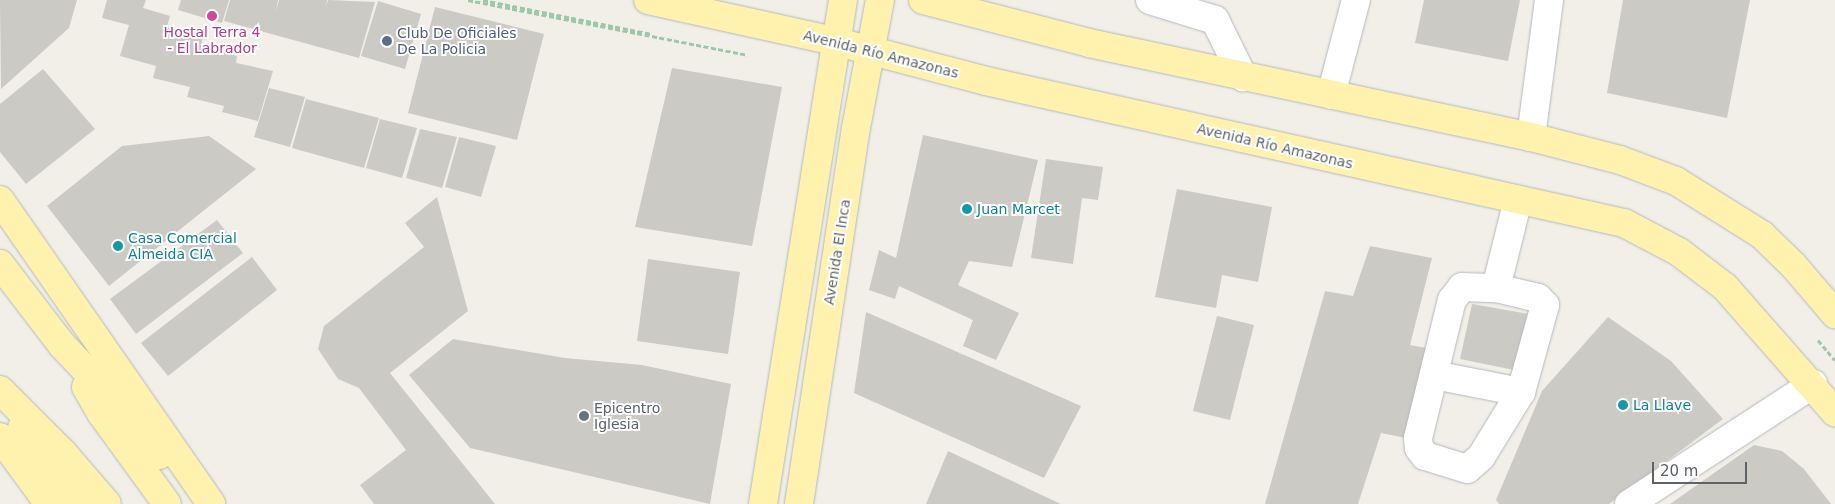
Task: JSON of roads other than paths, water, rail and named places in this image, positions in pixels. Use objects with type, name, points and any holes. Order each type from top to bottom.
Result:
[{"type":"main road","name":"Avenida Río Amazonas","points":[[648,0],[834,41],[986,81],[1624,223],[1679,252],[1725,286],[1813,384],[1835,412]]},
{"type":"main road","points":[[763,504],[834,41],[842,0]]},
{"type":"main road","name":"Avenida El Inca","points":[[799,504],[856,128],[872,52],[880,0]]},
{"type":"main road","points":[[923,0],[1089,43],[1531,137],[1620,160],[1676,182],[1725,209],[1762,235],[1793,265],[1835,314]]},
{"type":"main road","points":[[0,200],[211,504]]},
{"type":"main road","points":[[0,264],[62,345],[117,403],[198,504]]},
{"type":"main road","points":[[62,345],[101,413],[167,504]]},
{"type":"main road","points":[[0,391],[75,504]]},
{"type":"main road","points":[[0,391],[63,452],[108,504]]},
{"type":"main road","points":[[0,437],[49,504]]},
{"type":"lane","points":[[1150,0],[1215,20],[1243,77]]},
{"type":"lane","points":[[1331,95],[1356,0]]},
{"type":"lane","points":[[1531,137],[1549,0]]},
{"type":"lane","points":[[1496,288],[1518,200]]},
{"type":"lane","points":[[1462,287],[1496,288],[1538,298],[1544,305],[1521,392],[1481,457],[1467,469],[1425,456],[1419,448],[1434,376],[1456,292],[1462,287]]},
{"type":"lane","points":[[1434,376],[1521,392]]},
{"type":"lane","points":[[1630,504],[1813,384]]},
{"type":"place","name":"Hostal Terra 4 - El Labrador","points":[[212,16]]},
{"type":"place","name":"Club De Oficiales De La Policia","points":[[387,41]]},
{"type":"place","name":"Juan Marcet","points":[[967,209]]},
{"type":"place","name":"Casa Comercial Almeida CIA","points":[[118,246]]},
{"type":"place","name":"La Llave","points":[[1623,405]]},
{"type":"place","name":"Epicentro Iglesia","points":[[584,416]]}]
